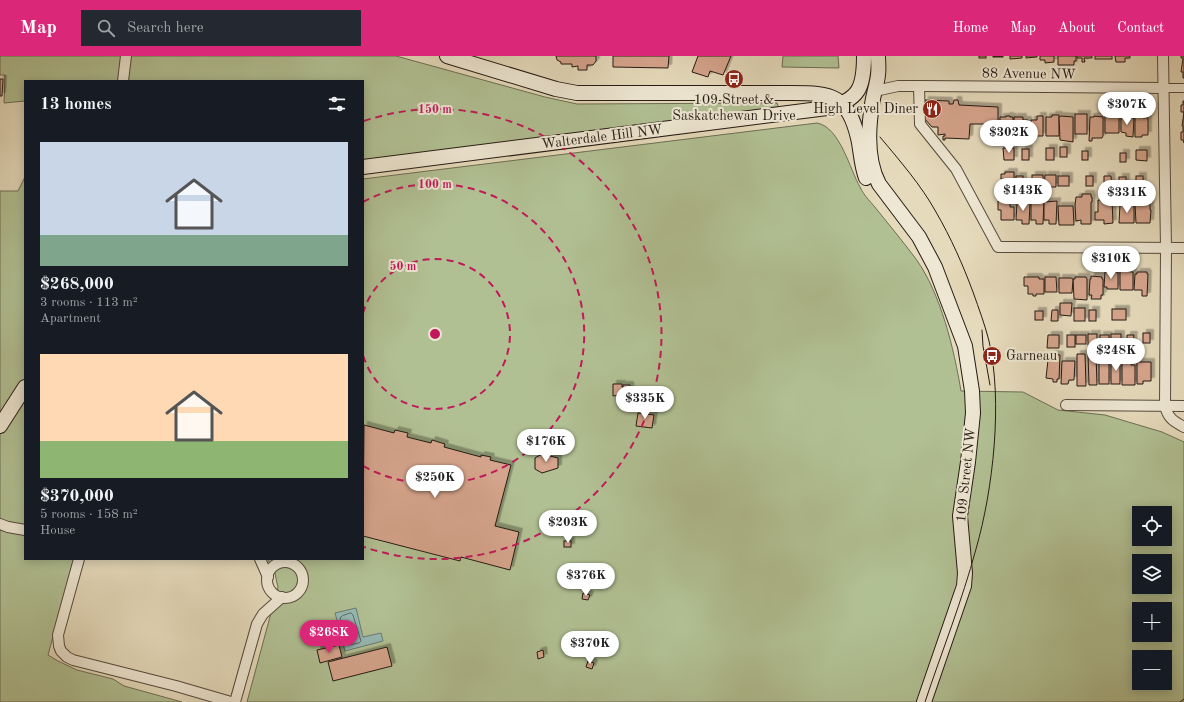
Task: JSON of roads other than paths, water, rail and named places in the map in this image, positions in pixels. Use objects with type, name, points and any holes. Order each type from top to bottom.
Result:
[{"type":"main road","points":[[447,56],[550,87],[577,93],[819,93],[827,95],[841,103],[854,96],[862,83],[864,56]]},
{"type":"main road","name":"109 Street NW","points":[[878,56],[878,75],[872,104],[870,126],[870,150],[874,175],[878,184],[919,238],[935,267],[964,346],[969,367],[972,391],[973,413],[960,516],[965,573],[964,586],[924,702]]},
{"type":"main road","name":"Walterdale Hill NW","points":[[364,167],[802,112],[827,108],[841,103]]},
{"type":"main road","name":"109 Street NW","points":[[841,103],[851,117],[858,138],[861,159],[872,189],[911,236],[926,250]]},
{"type":"main road","points":[[0,426],[24,389]]},
{"type":"street","points":[[123,80],[126,56]]},
{"type":"street","points":[[1163,56],[1166,248],[1165,406],[1170,418],[1184,427]]},
{"type":"street","name":"88 Avenue NW","points":[[875,91],[898,86],[1184,88]]},
{"type":"street","points":[[918,86],[920,124],[956,169],[998,247],[1184,248]]},
{"type":"street","points":[[1066,405],[1184,406]]},
{"type":"street","points":[[0,524],[24,530]]},
{"type":"street","points":[[79,560],[58,635],[58,646],[63,654],[82,662],[154,680],[231,702]]},
{"type":"street","points":[[260,560],[268,577],[268,586],[276,595],[287,598],[298,593],[303,583],[301,572],[298,567],[281,560]]},
{"type":"street","points":[[268,577],[276,565],[282,562],[288,562]]},
{"type":"street","points":[[235,702],[257,624],[263,614],[282,597]]},
{"type":"water","points":[[356,608],[363,637],[381,633],[383,641],[345,651],[335,613]]},
{"type":"tram line","points":[[880,137],[924,192],[956,252],[982,317],[989,341],[993,365],[996,418],[991,473],[982,526],[965,588],[925,702]]},
{"type":"tram line","points":[[982,330],[983,346],[990,385]]},
{"type":"tram line","points":[[1180,702],[1184,699]]},
{"type":"place","name":"109 Street & Saskatchewan Drive","points":[[734,79]]},
{"type":"place","name":"High Level Diner","points":[[932,109]]},
{"type":"place","name":"Garneau","points":[[992,356]]}]
